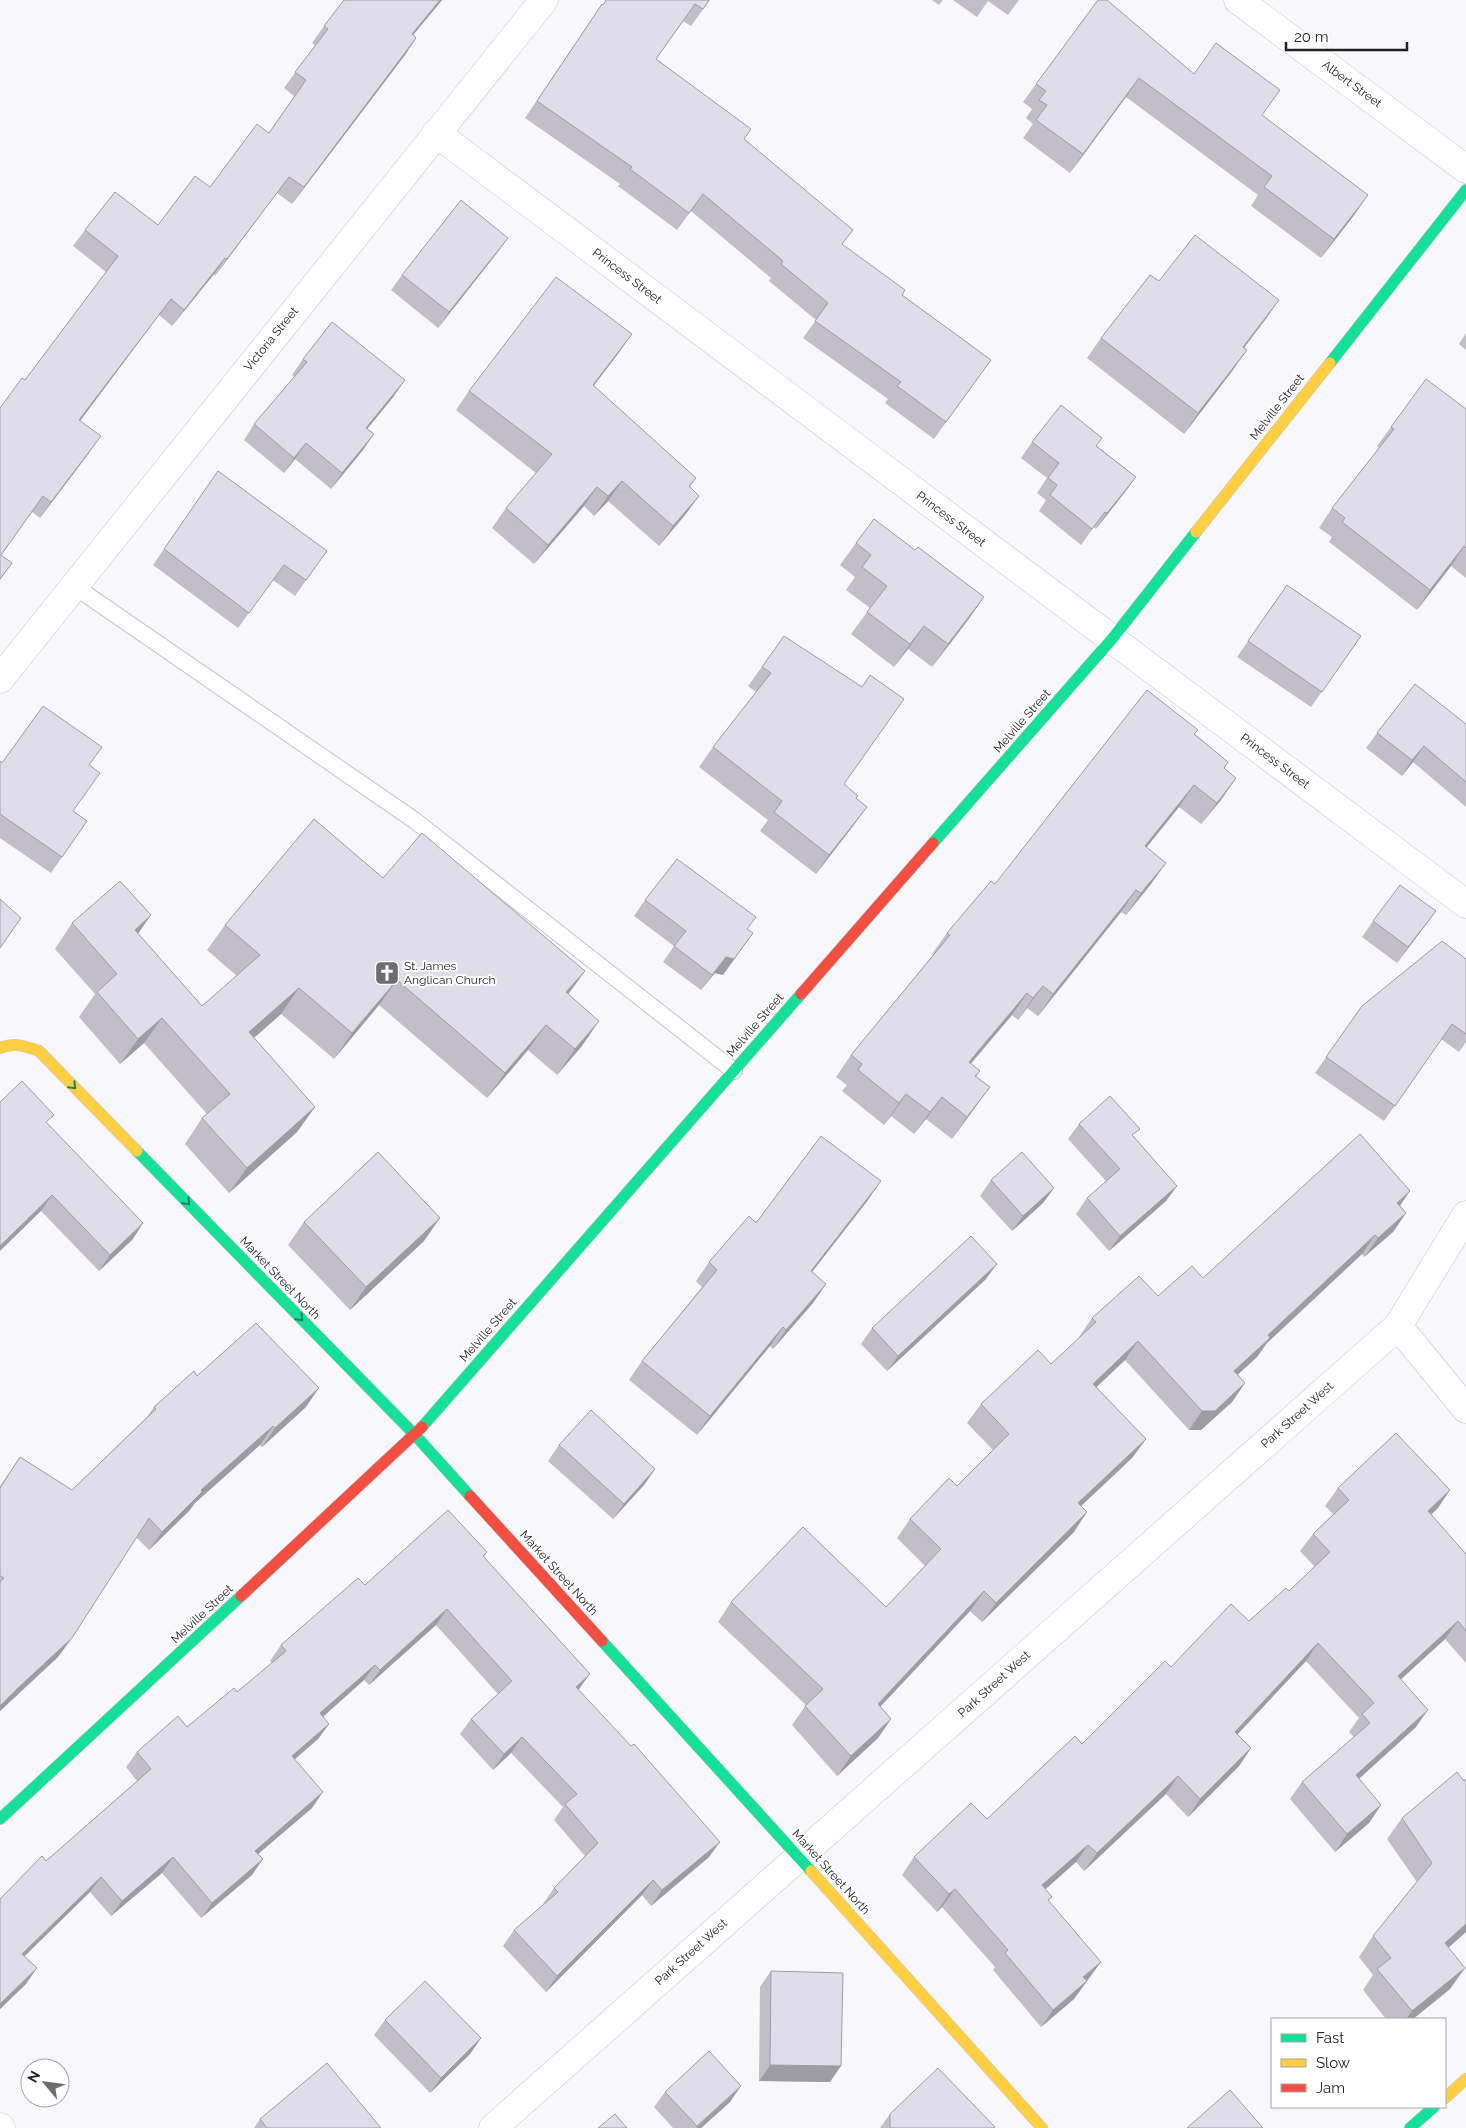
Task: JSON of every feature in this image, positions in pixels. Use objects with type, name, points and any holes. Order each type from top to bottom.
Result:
[{"type":"street","name":"Victoria Street","points":[[0,679],[544,0]]},
{"type":"street","name":"Albert Street","points":[[1238,0],[1466,169]]},
{"type":"street","name":"Princess Street","points":[[436,133],[1466,904]]},
{"type":"street","name":"Melville Street","points":[[0,1819],[415,1435],[1112,639],[1466,190]]},
{"type":"street","name":"Market Street North","points":[[0,1048],[9,1044],[20,1043],[39,1051],[415,1435],[799,1857],[1042,2128]]},
{"type":"street","name":"Park Street West","points":[[493,2128],[1398,1326],[1466,1215]]},
{"type":"street","points":[[1398,1326],[1466,1409]]},
{"type":"street","points":[[1446,2097],[1466,2079]]},
{"type":"street","points":[[1410,2128],[1433,2108]]},
{"type":"lane","points":[[74,586],[414,820],[734,1071]]},
{"type":"building","points":[[344,0],[440,0],[412,34],[416,38],[304,187],[289,177],[227,259],[225,258],[184,310],[171,299],[79,420],[101,436],[51,502],[43,496],[1,555],[12,563],[0,579],[0,408],[22,378],[25,380],[118,256],[85,230],[115,192],[158,225],[195,176],[210,187],[257,124],[269,133],[306,80],[295,72],[328,29],[324,26]]},
{"type":"building","points":[[606,0],[709,0],[703,9],[695,4],[656,59],[751,129],[744,139],[853,230],[842,244],[905,290],[902,295],[991,360],[946,422],[897,386],[901,382],[815,321],[828,303],[781,264],[783,261],[703,194],[689,213],[630,169],[632,167],[537,101]]},
{"type":"building","points":[[1098,0],[1107,0],[1194,74],[1216,43],[1280,90],[1262,115],[1368,195],[1334,239],[1264,187],[1272,176],[1139,78],[1083,154],[1036,120],[1047,105],[1039,100],[1046,91],[1036,84]]},
{"type":"building","points":[[461,200],[508,238],[449,312],[402,275]]},
{"type":"building","points":[[1195,235],[1279,300],[1243,347],[1247,350],[1198,413],[1101,338],[1150,275],[1159,281]]},
{"type":"building","points":[[556,277],[632,334],[593,385],[696,478],[689,486],[699,496],[673,526],[622,481],[608,496],[597,487],[548,545],[506,508],[552,454],[469,391]]},
{"type":"building","points":[[332,322],[405,380],[366,428],[374,434],[342,473],[306,443],[294,458],[254,424],[307,362],[303,359]]},
{"type":"building","points":[[1426,379],[1466,409],[1466,548],[1464,546],[1430,590],[1342,522],[1345,518],[1332,508],[1394,429],[1391,427]]},
{"type":"building","points":[[1061,405],[1102,438],[1096,446],[1136,477],[1092,529],[1050,495],[1057,485],[1048,478],[1059,463],[1032,442]]},
{"type":"building","points":[[218,471],[327,551],[306,580],[284,565],[249,613],[164,549]]},
{"type":"building","points":[[874,519],[915,550],[918,547],[984,597],[948,644],[924,626],[910,644],[867,612],[887,586],[862,567],[871,555],[856,543]]},
{"type":"building","points":[[1287,585],[1361,636],[1322,692],[1248,641]]},
{"type":"building","points":[[784,636],[862,687],[870,675],[904,699],[844,784],[867,807],[829,855],[774,812],[782,801],[713,747],[771,673],[762,667]]},
{"type":"building","points":[[1415,684],[1466,724],[1466,782],[1424,746],[1412,760],[1377,733]]},
{"type":"building","points":[[1147,690],[1198,730],[1194,734],[1228,762],[1224,768],[1236,778],[1217,803],[1194,785],[1145,846],[1166,863],[1141,893],[1136,890],[1053,994],[1043,986],[1033,998],[1027,993],[969,1062],[980,1071],[975,1076],[990,1087],[967,1117],[942,1097],[930,1112],[906,1094],[899,1103],[858,1070],[862,1064],[851,1055],[950,935],[947,933],[991,881],[995,884]]},
{"type":"building","points":[[43,706],[102,747],[89,765],[100,773],[73,811],[87,821],[62,857],[0,814],[0,761],[2,763]]},
{"type":"building","points":[[314,819],[383,878],[422,833],[585,971],[566,992],[599,1021],[575,1049],[546,1025],[505,1073],[397,980],[352,1033],[299,988],[249,1032],[315,1107],[247,1168],[202,1118],[230,1094],[162,1018],[138,1039],[97,992],[117,974],[72,923],[120,881],[151,915],[135,930],[202,1006],[260,955],[225,925]]},
{"type":"building","points":[[677,859],[756,917],[747,929],[753,933],[734,959],[726,957],[712,975],[674,946],[686,931],[645,900]]},
{"type":"building","points":[[1400,885],[1436,911],[1408,947],[1373,921]]},
{"type":"building","points":[[0,899],[21,918],[0,948]]},
{"type":"building","points":[[1442,941],[1466,959],[1466,1034],[1452,1024],[1395,1106],[1326,1057],[1362,1006]]},
{"type":"building","points":[[22,1081],[54,1115],[46,1122],[143,1223],[110,1255],[52,1195],[0,1246],[0,1102]]},
{"type":"building","points":[[1110,1096],[1140,1129],[1132,1135],[1177,1186],[1120,1236],[1087,1198],[1120,1169],[1079,1124]]},
{"type":"building","points":[[1360,1134],[1410,1191],[1397,1203],[1406,1213],[1378,1238],[1375,1235],[1268,1335],[1270,1338],[1234,1371],[1245,1383],[1215,1411],[1202,1411],[1138,1341],[1093,1384],[1146,1439],[1078,1503],[1087,1512],[996,1603],[984,1591],[878,1704],[891,1719],[851,1756],[805,1706],[823,1689],[731,1602],[803,1527],[886,1607],[941,1549],[910,1519],[949,1478],[957,1486],[1009,1434],[981,1404],[1038,1350],[1051,1364],[1096,1322],[1092,1318],[1139,1276],[1158,1296],[1192,1266],[1203,1278]]},
{"type":"building","points":[[821,1136],[881,1181],[811,1271],[826,1284],[786,1330],[783,1327],[710,1416],[642,1361],[717,1270],[709,1262],[749,1216],[756,1223]]},
{"type":"building","points":[[378,1152],[440,1218],[366,1287],[304,1222]]},
{"type":"building","points":[[1022,1152],[1054,1188],[1023,1216],[991,1180]]},
{"type":"building","points":[[971,1236],[997,1264],[898,1356],[872,1328]]},
{"type":"building","points":[[256,1323],[319,1388],[201,1490],[202,1492],[162,1532],[149,1518],[72,1638],[0,1706],[0,1582],[4,1578],[0,1576],[0,1488],[20,1457],[72,1490],[156,1409],[154,1407],[194,1371],[197,1376]]},
{"type":"building","points":[[591,1410],[655,1469],[624,1504],[559,1445]]},
{"type":"building","points":[[1396,1433],[1450,1490],[1428,1511],[1466,1554],[1466,1631],[1458,1621],[1398,1676],[1428,1710],[1356,1775],[1381,1805],[1347,1834],[1302,1782],[1370,1723],[1362,1714],[1374,1703],[1318,1643],[1235,1732],[1251,1748],[1200,1799],[1178,1776],[1097,1853],[1088,1845],[1042,1885],[1052,1897],[1048,1900],[1101,1962],[1083,1977],[1087,1981],[1053,2010],[1005,1953],[1008,1950],[955,1889],[949,1894],[914,1857],[971,1803],[987,1819],[1075,1736],[1082,1744],[1165,1661],[1171,1667],[1231,1604],[1249,1621],[1286,1588],[1289,1591],[1330,1552],[1313,1534],[1349,1500],[1338,1488]]},
{"type":"building","points":[[448,1510],[487,1552],[483,1556],[590,1674],[576,1687],[631,1746],[634,1744],[720,1842],[662,1890],[653,1880],[557,1976],[514,1930],[558,1892],[554,1888],[598,1843],[565,1804],[577,1794],[522,1737],[504,1754],[471,1719],[512,1681],[447,1609],[380,1670],[375,1665],[320,1713],[329,1724],[292,1756],[323,1792],[255,1851],[263,1859],[212,1903],[173,1857],[122,1901],[101,1877],[22,1954],[37,1968],[0,2004],[0,1899],[42,1856],[46,1861],[151,1769],[137,1752],[178,1716],[187,1727],[234,1688],[237,1692],[286,1651],[281,1645],[358,1578],[365,1585]]},
{"type":"building","points":[[1457,1772],[1464,1781],[1466,1779],[1466,1924],[1445,1943],[1465,1968],[1412,2011],[1377,1969],[1391,1958],[1373,1936],[1432,1863],[1402,1818]]},
{"type":"building","points":[[771,1971],[843,1973],[841,2066],[770,2065]]},
{"type":"building","points":[[425,1981],[481,2038],[441,2078],[385,2020]]},
{"type":"building","points":[[709,2051],[741,2086],[697,2126],[665,2092]]},
{"type":"building","points":[[327,2063],[381,2128],[267,2128],[260,2119]]},
{"type":"building","points":[[938,2068],[995,2127],[891,2128],[890,2114]]},
{"type":"building","points":[[1230,2090],[1263,2128],[1187,2128]]},
{"type":"building","points":[[615,2114],[627,2128],[598,2128]]},
{"type":"traffic: fast","points":[[1330,363],[1466,190]]},
{"type":"traffic: fast","points":[[933,843],[1112,639],[1196,532]]},
{"type":"traffic: fast","points":[[422,1427],[801,994]]},
{"type":"traffic: fast","points":[[137,1151],[415,1435],[470,1496]]},
{"type":"traffic: fast","points":[[0,1819],[241,1596]]},
{"type":"traffic: fast","points":[[602,1641],[811,1871]]},
{"type":"traffic: fast","points":[[1410,2128],[1433,2108]]},
{"type":"traffic: slow","points":[[1196,532],[1330,363]]},
{"type":"traffic: slow","points":[[0,1048],[15,1045],[39,1051],[137,1151]]},
{"type":"traffic: slow","points":[[811,1871],[1042,2128]]},
{"type":"traffic: slow","points":[[1446,2097],[1466,2079]]},
{"type":"traffic: jam","points":[[801,994],[933,843]]},
{"type":"traffic: jam","points":[[241,1596],[422,1427]]},
{"type":"traffic: jam","points":[[470,1496],[602,1641]]},
{"type":"place","name":"St. James Anglican Church","points":[[387,973]]}]
